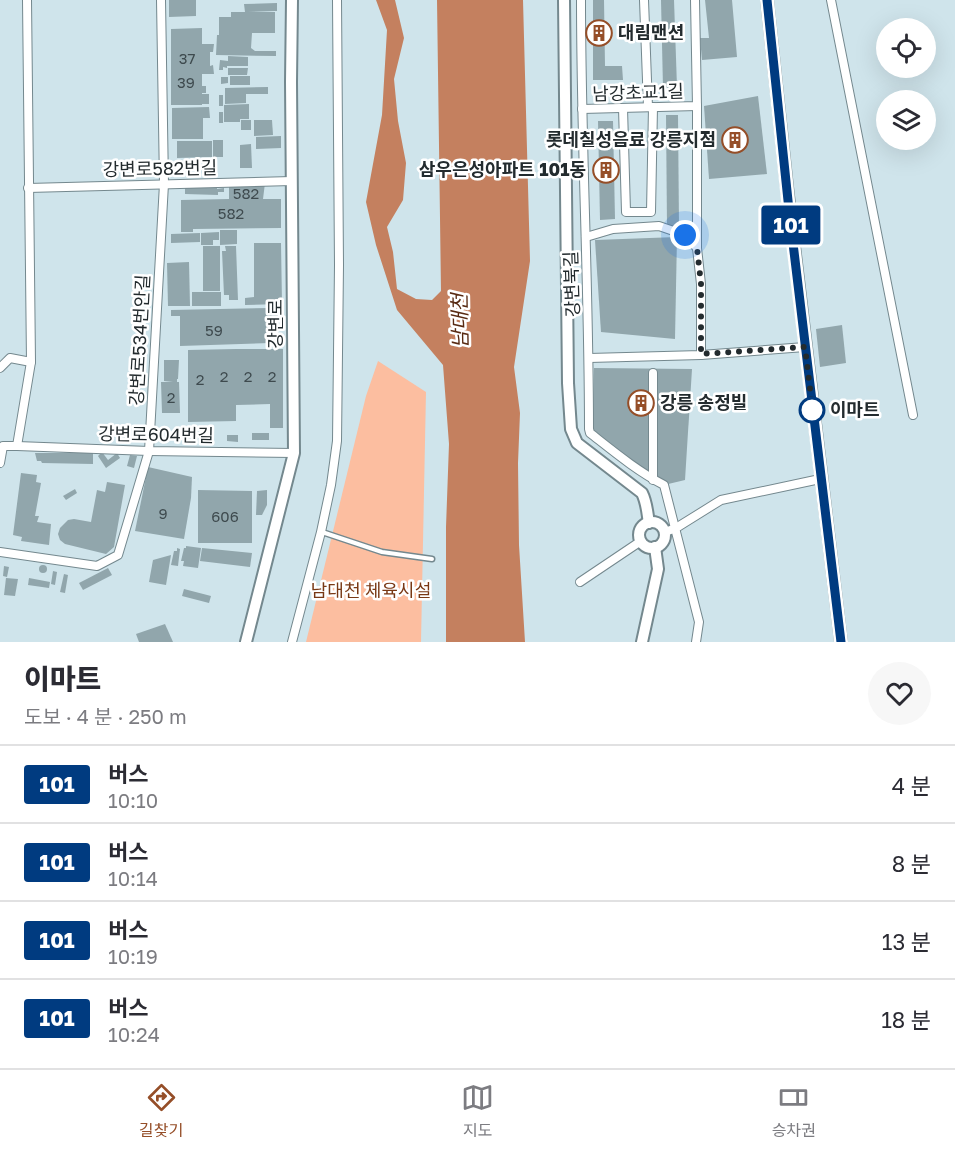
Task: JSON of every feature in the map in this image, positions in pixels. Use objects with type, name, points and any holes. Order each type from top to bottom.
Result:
[{"type":"street","points":[[0,463],[3,446],[17,446],[31,363],[26,0]]},
{"type":"street","name":"강변로534번안길","points":[[0,552],[97,566],[118,555],[149,451],[164,184],[161,0]]},
{"type":"street","name":"강변로","points":[[246,642],[294,453],[292,0]]},
{"type":"street","points":[[291,642],[321,532],[337,441],[339,265],[337,0]]},
{"type":"street","points":[[564,0],[568,383],[571,429],[577,443],[642,493],[647,502],[646,511],[649,523]]},
{"type":"street","name":"강변북길","points":[[581,0],[589,429],[653,480],[664,485],[670,530],[699,622],[696,642]]},
{"type":"street","points":[[623,108],[626,212],[651,212],[651,107],[644,0]]},
{"type":"street","name":"남강초교1길","points":[[582,110],[697,106],[695,0]]},
{"type":"street","points":[[767,0],[820,479],[841,642]]},
{"type":"street","points":[[831,0],[913,415]]},
{"type":"street","points":[[697,106],[697,248],[701,284],[701,354]]},
{"type":"street","name":"강변로582번길","points":[[28,188],[292,181]]},
{"type":"street","points":[[586,237],[613,229],[659,226],[685,235],[697,248]]},
{"type":"street","points":[[589,358],[805,347]]},
{"type":"street","points":[[0,369],[10,358],[31,363]]},
{"type":"street","points":[[653,373],[653,480]]},
{"type":"street","name":"강변로604번길","points":[[17,446],[294,453]]},
{"type":"street","points":[[670,530],[657,523],[649,523],[640,532],[641,541],[647,547],[659,546],[670,530],[721,500],[820,479]]},
{"type":"street","points":[[580,582],[641,541]]},
{"type":"street","points":[[642,642],[658,568],[655,548]]},
{"type":"lane","points":[[321,532],[382,552],[432,559]]},
{"type":"green space","name":"남대천 체육시설","points":[[378,361],[426,392],[421,642],[306,642],[366,396]]},
{"type":"water","name":"남대천","points":[[376,0],[395,0],[404,38],[394,79],[398,121],[406,163],[403,200],[387,227],[393,252],[397,289],[416,299],[432,300],[441,291],[437,0],[523,0],[530,261],[514,367],[520,413],[519,545],[525,642],[446,642],[449,444],[443,365],[397,310],[376,245],[366,202],[382,115],[387,30]]},
{"type":"building","points":[[169,0],[196,0],[196,16],[169,17]]},
{"type":"building","name":"대림맨션","points":[[593,0],[604,0],[605,66],[622,66],[623,80],[593,80]]},
{"type":"building","points":[[661,0],[674,0],[677,87],[663,88]]},
{"type":"building","points":[[705,0],[732,0],[737,57],[702,60],[700,38],[709,38]]},
{"type":"building","points":[[277,3],[277,11],[248,11],[275,12],[275,33],[252,33],[251,48],[255,51],[276,51],[276,56],[216,55],[219,17],[231,17],[231,12],[245,12],[244,4]]},
{"type":"building","points":[[202,28],[202,44],[214,44],[213,52],[210,52],[210,66],[213,65],[214,74],[202,74],[202,86],[206,86],[206,93],[202,94],[209,94],[209,104],[171,105],[171,29]]},
{"type":"building","points":[[228,56],[248,57],[248,66],[227,66],[219,70],[220,60],[228,61]]},
{"type":"building","points":[[228,68],[248,68],[247,75],[228,75]]},
{"type":"building","points":[[230,76],[250,76],[250,85],[230,85]]},
{"type":"building","points":[[221,77],[228,77],[228,83],[221,84]]},
{"type":"building","points":[[268,87],[268,94],[246,94],[246,103],[225,104],[225,88]]},
{"type":"building","points":[[219,95],[223,95],[223,106],[219,106]]},
{"type":"building","name":"롯데칠성음료 강릉지점","points":[[758,96],[767,174],[709,179],[704,106]]},
{"type":"building","points":[[249,104],[249,119],[240,119],[240,122],[224,122],[224,105]]},
{"type":"building","points":[[209,107],[210,118],[203,118],[203,139],[172,139],[172,108]]},
{"type":"building","points":[[219,112],[223,112],[223,123],[219,123]]},
{"type":"building","points":[[666,115],[678,115],[679,227],[667,227]]},
{"type":"building","points":[[241,120],[251,120],[251,130],[241,130]]},
{"type":"building","points":[[254,120],[272,120],[273,135],[254,136]]},
{"type":"building","name":"삼우은성아파트 101동","points":[[598,121],[613,121],[615,219],[600,220]]},
{"type":"building","points":[[281,136],[281,148],[256,149],[256,137]]},
{"type":"building","points":[[213,140],[223,140],[223,157],[213,157]]},
{"type":"building","points":[[177,141],[212,141],[212,157],[177,158]]},
{"type":"building","points":[[251,144],[252,168],[240,168],[240,145]]},
{"type":"building","points":[[229,183],[265,183],[263,199],[281,199],[281,228],[193,229],[193,232],[181,232],[181,200],[229,199]]},
{"type":"building","points":[[217,184],[217,189],[224,188],[224,192],[218,192],[218,195],[185,194],[185,185]]},
{"type":"building","points":[[220,230],[237,230],[237,244],[220,245]]},
{"type":"building","points":[[219,232],[219,240],[213,240],[213,245],[201,245],[201,233]]},
{"type":"building","points":[[200,233],[200,242],[171,243],[171,234]]},
{"type":"building","points":[[677,237],[675,339],[601,332],[595,240]]},
{"type":"building","points":[[254,243],[281,243],[282,304],[245,305],[245,298],[254,297]]},
{"type":"building","points":[[203,246],[220,246],[220,291],[203,291]]},
{"type":"building","points":[[225,246],[236,246],[238,300],[229,300],[229,295],[224,295],[222,251],[226,251]]},
{"type":"building","points":[[189,262],[190,306],[168,306],[167,263]]},
{"type":"building","points":[[192,292],[221,292],[221,306],[192,306]]},
{"type":"building","points":[[270,308],[270,313],[278,314],[278,325],[271,325],[269,336],[272,339],[278,339],[278,345],[271,345],[271,343],[180,346],[180,316],[171,316],[171,310]]},
{"type":"building","points":[[842,325],[846,363],[820,367],[816,329]]},
{"type":"building","points":[[283,349],[283,428],[270,428],[270,404],[236,405],[236,421],[188,422],[188,350]]},
{"type":"building","points":[[164,360],[179,360],[177,382],[179,382],[180,413],[162,413],[161,382],[173,382],[164,381]]},
{"type":"building","name":"강릉 송정빌","points":[[594,368],[692,369],[685,480],[664,485],[593,437]]},
{"type":"building","points":[[252,433],[269,433],[269,440],[252,440]]},
{"type":"building","points":[[227,435],[238,435],[238,442],[227,441]]},
{"type":"building","points":[[102,452],[108,460],[117,453],[120,458],[106,468],[98,456]]},
{"type":"building","points":[[35,453],[93,453],[93,464],[42,463],[37,461]]},
{"type":"building","points":[[130,455],[137,456],[134,468],[127,466]]},
{"type":"building","points":[[148,467],[192,477],[184,539],[135,531]]},
{"type":"building","points":[[21,473],[37,475],[36,482],[41,483],[35,516],[39,516],[37,522],[51,524],[49,545],[21,541],[22,537],[13,535]]},
{"type":"building","points":[[107,482],[125,485],[114,547],[106,554],[65,544],[60,540],[58,534],[60,528],[68,520],[91,522],[97,490],[105,492]]},
{"type":"building","points":[[75,489],[77,493],[66,500],[63,496]]},
{"type":"building","points":[[198,490],[252,491],[252,543],[198,543]]},
{"type":"building","points":[[267,490],[267,505],[262,515],[256,515],[257,491]]},
{"type":"building","points":[[186,546],[201,548],[198,568],[183,566],[184,561],[181,561]]},
{"type":"building","points":[[177,548],[180,549],[178,566],[171,565],[174,551],[177,551]]},
{"type":"building","points":[[202,548],[252,553],[250,567],[200,561]]},
{"type":"building","points":[[171,555],[166,585],[149,582],[153,560]]},
{"type":"building","points":[[43,565],[47,569],[43,573],[39,569]]},
{"type":"building","points":[[4,566],[9,567],[7,577],[3,576]]},
{"type":"building","points":[[108,568],[112,575],[83,590],[79,583]]},
{"type":"building","points":[[53,571],[57,572],[55,585],[51,584]]},
{"type":"building","points":[[64,574],[68,575],[65,593],[60,592]]},
{"type":"building","points":[[6,578],[18,579],[15,596],[4,595]]},
{"type":"building","points":[[29,578],[50,582],[49,588],[28,585]]},
{"type":"building","points":[[184,589],[211,596],[209,603],[182,596]]},
{"type":"building","points":[[165,624],[173,642],[139,642],[136,634]]},
{"type":"bus line","name":"101","points":[[767,0],[789,210],[841,642]]},
{"type":"place","name":"대림맨션","points":[[599,33]]},
{"type":"place","name":"롯데칠성음료 강릉지점","points":[[735,140]]},
{"type":"place","name":"삼우은성아파트 101동","points":[[606,170]]},
{"type":"place","name":"강릉 송정빌","points":[[641,403]]},
{"type":"place","name":"이마트","points":[[812,410]]},
{"type":"route","points":[[685,235],[697,248],[701,284],[701,354],[805,347],[813,414],[812,410]]}]
